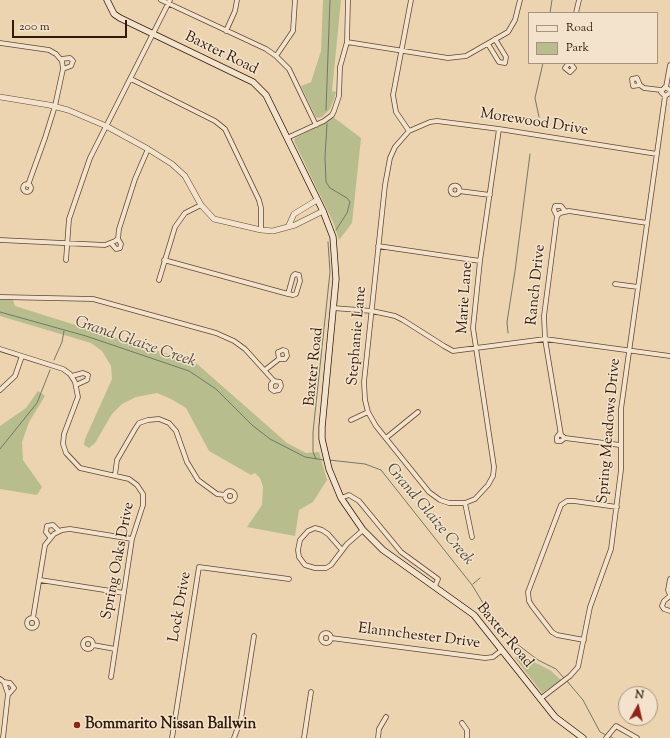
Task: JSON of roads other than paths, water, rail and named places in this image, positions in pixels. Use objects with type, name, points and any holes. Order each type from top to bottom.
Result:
[{"type":"main road","name":"Baxter Road","points":[[107,0],[114,14],[120,18],[257,84],[266,95],[323,211],[333,237],[336,279],[322,427],[324,450],[329,469],[341,498],[363,530],[383,550],[474,615],[540,699],[556,717],[582,738]]},
{"type":"street","points":[[162,0],[169,2],[276,56],[289,69],[316,125]]},
{"type":"street","points":[[226,31],[237,0]]},
{"type":"street","points":[[276,56],[293,31],[295,0]]},
{"type":"street","points":[[287,138],[316,125],[332,115],[339,96],[340,67],[347,42],[348,0]]},
{"type":"street","points":[[410,131],[396,112],[394,101],[395,83],[411,0]]},
{"type":"street","points":[[347,42],[454,58],[472,54],[508,32],[514,24],[520,0]]},
{"type":"street","points":[[576,12],[579,0]]},
{"type":"street","points":[[66,260],[71,211],[93,151],[169,2]]},
{"type":"street","points":[[488,44],[499,62],[505,63],[506,57],[495,39]]},
{"type":"street","points":[[0,43],[49,50],[61,59],[63,68],[45,138],[28,185]]},
{"type":"street","points":[[61,59],[70,58],[73,61],[71,66],[63,68]]},
{"type":"street","points":[[661,90],[665,96],[669,90],[670,65]]},
{"type":"street","points":[[131,79],[215,121],[225,129],[262,208],[261,230]]},
{"type":"street","points":[[640,85],[644,88],[669,90]]},
{"type":"street","name":"Spring Meadows Drive","points":[[540,699],[570,676],[580,663],[590,607],[611,548],[621,470],[621,409],[665,96]]},
{"type":"street","points":[[0,97],[54,106],[106,126],[148,149],[172,164],[185,176],[201,205],[214,219],[261,230],[279,230],[289,225],[295,225],[323,211]]},
{"type":"street","name":"Morewood Drive","points":[[410,131],[430,122],[437,121],[499,129],[657,154]]},
{"type":"street","name":"Marie Lane","points":[[465,503],[476,498],[484,491],[491,481],[494,467],[473,328],[480,261],[499,129]]},
{"type":"street","name":"Stephanie Lane","points":[[410,131],[396,145],[390,158],[378,246],[364,382],[365,400],[368,412],[386,438],[429,492],[436,498],[449,503],[465,503]]},
{"type":"street","points":[[0,240],[67,243],[114,241],[135,179],[148,149]]},
{"type":"street","points":[[459,191],[490,194]]},
{"type":"street","points":[[289,225],[294,214],[317,200]]},
{"type":"street","points":[[159,280],[174,227],[178,220],[186,213],[201,205]]},
{"type":"street","points":[[565,211],[558,216],[554,210],[555,206],[560,206],[565,211],[647,223]]},
{"type":"street","name":"Ranch Drive","points":[[558,216],[544,316],[545,339],[560,433],[565,438],[620,444]]},
{"type":"street","points":[[378,246],[480,261]]},
{"type":"street","points":[[164,260],[288,294],[293,295],[296,294],[301,278],[299,275],[296,274],[293,276],[288,294]]},
{"type":"street","points":[[615,284],[638,287]]},
{"type":"street","points":[[0,297],[93,300],[216,333],[234,341],[246,349],[274,381]]},
{"type":"street","points":[[333,308],[391,315],[403,320],[448,349],[459,351],[545,339],[670,356]]},
{"type":"street","points":[[0,349],[63,369],[72,376],[83,373],[88,375],[87,380],[76,385]]},
{"type":"street","points":[[0,390],[15,376],[22,356]]},
{"type":"street","points":[[265,370],[279,359]]},
{"type":"street","name":"Spring Oaks Drive","points":[[72,376],[76,385],[78,397],[64,434],[63,444],[65,452],[71,461],[80,468],[114,475],[133,482],[143,494],[142,506],[132,539],[111,677]]},
{"type":"street","points":[[351,420],[368,412]]},
{"type":"street","points":[[386,438],[418,412]]},
{"type":"street","points":[[114,475],[117,460],[139,423],[148,420],[158,420],[169,423],[176,431],[187,462],[198,480],[217,494],[225,495]]},
{"type":"street","points":[[341,498],[349,495],[359,501],[401,552],[438,579],[435,586]]},
{"type":"street","points":[[584,640],[557,635],[552,632],[532,606],[528,592],[561,505],[574,501],[617,507]]},
{"type":"street","points":[[465,503],[472,537]]},
{"type":"street","points":[[50,537],[46,532],[47,526],[53,525],[59,531]]},
{"type":"street","points":[[342,550],[328,534],[316,528],[308,531],[300,540],[298,550],[299,557],[305,565],[321,569],[331,565],[342,550],[363,530]]},
{"type":"street","points":[[33,618],[45,545],[50,537],[59,531],[70,529],[132,539]]},
{"type":"street","name":"Lock Drive","points":[[172,738],[199,567],[289,579]]},
{"type":"street","points":[[670,579],[668,590],[670,595],[664,601],[662,606],[664,609],[670,611]]},
{"type":"street","points":[[40,580],[124,593]]},
{"type":"street","points":[[234,738],[241,719],[254,636]]},
{"type":"street","name":"Elannchester Drive","points":[[331,638],[485,658],[493,657],[502,650]]},
{"type":"street","points":[[93,645],[115,649]]},
{"type":"street","points":[[2,681],[8,695],[3,738]]},
{"type":"street","points":[[304,738],[311,692]]},
{"type":"street","points":[[378,738],[379,729],[386,717]]},
{"type":"street","points":[[462,723],[467,730],[467,738]]},
{"type":"street","points":[[606,738],[616,726],[637,738]]},
{"type":"waterway","points":[[326,110],[330,0]]},
{"type":"waterway","points":[[550,12],[552,0]]},
{"type":"waterway","points":[[539,117],[535,98],[543,64]]},
{"type":"waterway","points":[[327,124],[325,157],[326,182],[330,188],[347,198],[350,202],[347,213],[336,230]]},
{"type":"waterway","points":[[508,333],[507,322],[530,154]]},
{"type":"waterway","points":[[316,459],[313,452],[313,432],[330,272],[328,242]]},
{"type":"waterway","name":"Grand Glaize Creek","points":[[0,312],[86,336],[189,371],[216,389],[252,425],[270,439],[305,457],[324,460]]},
{"type":"waterway","points":[[54,360],[62,342],[64,331]]},
{"type":"waterway","points":[[0,449],[37,403],[50,370]]},
{"type":"waterway","name":"Grand Glaize Creek","points":[[329,460],[365,464],[381,470],[472,585],[483,603],[506,633],[517,644],[538,660],[556,669],[564,678]]},
{"type":"waterway","points":[[473,584],[480,578]]},
{"type":"waterway","name":"Grand Glaize Creek","points":[[566,680],[583,700],[600,732],[606,735]]},
{"type":"waterway","name":"Grand Glaize Creek","points":[[609,736],[613,738]]},
{"type":"place","name":"Bommarito Nissan Ballwin","points":[[77,725]]}]
